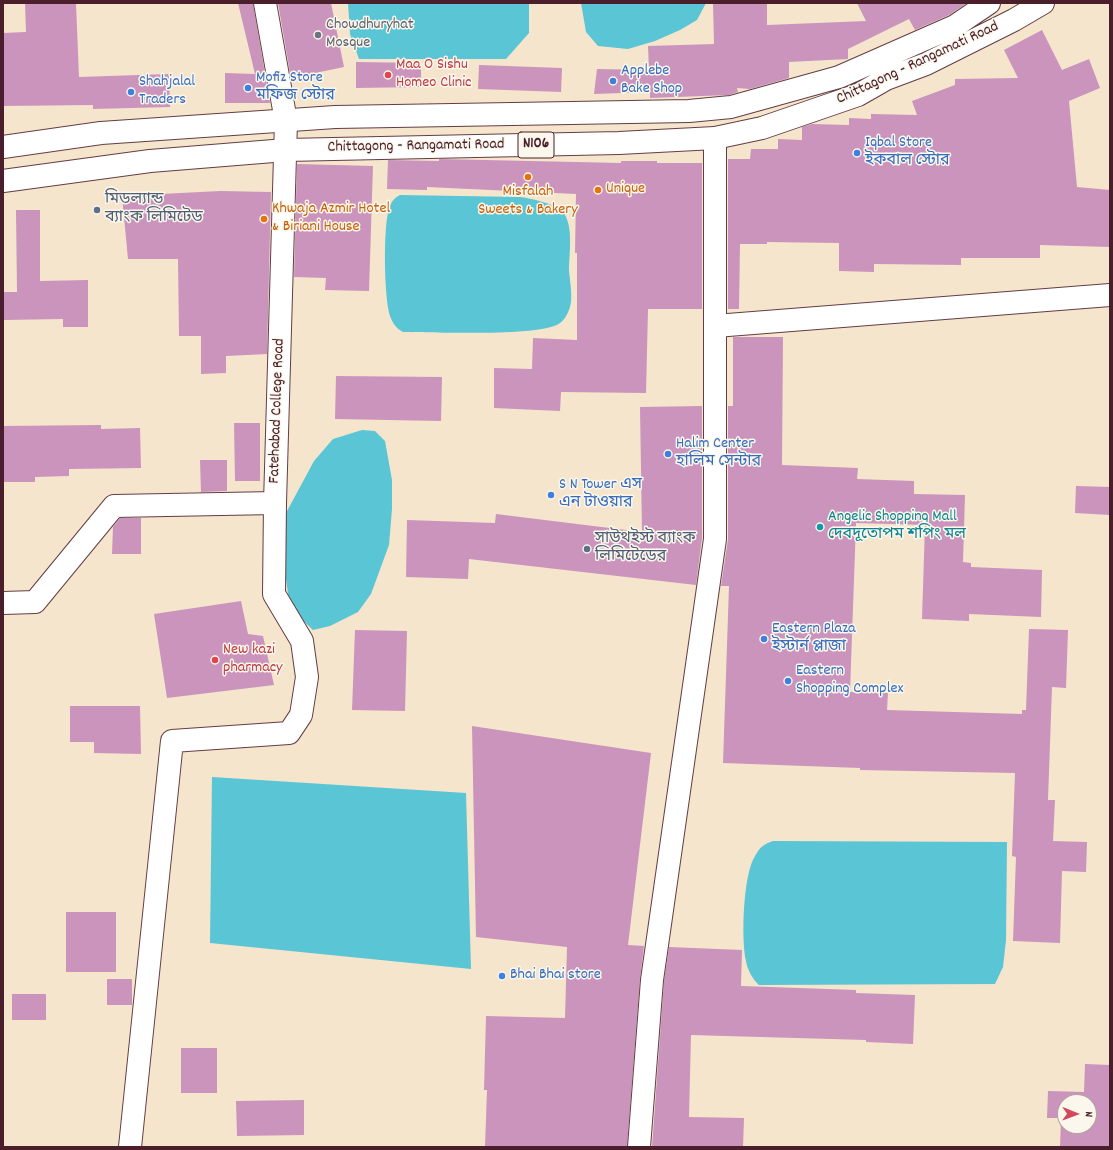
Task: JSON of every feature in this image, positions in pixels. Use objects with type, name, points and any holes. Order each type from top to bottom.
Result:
[{"type":"main road","name":"Fatehabad College Road","points":[[3,603],[35,602],[114,506],[275,504],[286,120],[266,3]]},
{"type":"main road","name":"Chittagong - Rangamati Road","points":[[3,147],[101,133],[335,117],[690,111],[732,107],[839,77],[955,26],[989,3]]},
{"type":"main road","name":"Chittagong - Rangamati Road","points":[[3,181],[150,161],[286,150],[619,143],[715,138],[762,128],[858,95],[886,80],[926,64],[1014,20],[1043,3]]},
{"type":"main road","points":[[639,1147],[652,980],[715,539],[715,138]]},
{"type":"main road","points":[[715,326],[1110,295]]},
{"type":"main road","points":[[130,1147],[172,741],[289,733],[301,716],[307,677],[302,642],[274,594],[275,504]]},
{"type":"water","points":[[348,3],[529,3],[529,33],[506,59],[359,59],[350,34]]},
{"type":"water","points":[[581,3],[706,3],[697,20],[680,30],[655,41],[628,49],[598,46],[586,32]]},
{"type":"water","points":[[400,195],[520,197],[543,202],[560,209],[566,218],[570,232],[569,271],[571,302],[569,311],[564,319],[560,323],[549,327],[510,332],[403,332],[398,329],[392,321],[388,307],[385,279],[385,246],[389,209],[393,200]]},
{"type":"water","points":[[362,430],[375,431],[385,441],[392,480],[392,509],[389,545],[371,594],[358,612],[330,626],[313,630],[290,608],[286,579],[286,513],[314,461],[333,439]]},
{"type":"water","points":[[212,777],[466,793],[471,969],[210,943]]},
{"type":"water","points":[[773,841],[1007,842],[1006,940],[1003,967],[995,984],[759,985],[749,971],[744,951],[744,907],[751,865],[762,846]]},
{"type":"building","points":[[25,3],[76,3],[79,77],[169,74],[170,107],[93,109],[93,105],[3,106],[3,33],[26,32]]},
{"type":"building","points":[[238,3],[253,3],[270,103],[225,103],[225,73],[255,74]]},
{"type":"building","name":"Chowdhuryhat Mosque","points":[[278,3],[331,3],[344,67],[291,78]]},
{"type":"building","points":[[713,3],[767,3],[767,25],[866,21],[857,3],[967,3],[949,15],[915,30],[909,19],[848,49],[848,59],[789,62],[789,78],[750,89],[737,88],[738,92],[729,95],[650,98],[650,92],[594,94],[597,69],[649,70],[648,46],[714,44]]},
{"type":"building","points":[[1042,30],[1062,70],[1089,59],[1100,88],[1069,101],[1077,187],[1110,190],[1110,247],[1040,245],[1040,258],[961,258],[961,265],[874,264],[874,272],[839,271],[839,243],[767,242],[767,244],[740,244],[739,309],[728,309],[728,159],[750,159],[751,149],[778,149],[778,139],[802,140],[802,127],[812,124],[849,125],[849,118],[871,119],[871,114],[917,115],[912,101],[955,85],[955,79],[1018,78],[1004,50]]},
{"type":"building","name":"Maa O Sishu Homeo Clinic","points":[[356,62],[421,63],[421,87],[356,88]]},
{"type":"building","points":[[479,65],[562,68],[561,92],[478,89]]},
{"type":"building","points":[[439,159],[621,163],[621,161],[657,161],[657,163],[702,163],[702,309],[648,309],[646,393],[561,392],[560,411],[494,408],[494,368],[532,369],[533,338],[577,340],[577,253],[575,253],[576,194],[427,187],[427,190],[387,189],[388,160],[439,161]]},
{"type":"building","points":[[297,164],[373,166],[369,291],[325,290],[326,278],[294,277]]},
{"type":"building","points":[[220,191],[271,192],[267,354],[226,356],[226,373],[201,374],[201,336],[179,336],[178,259],[128,259],[122,196]]},
{"type":"building","points":[[16,210],[40,210],[40,281],[88,280],[88,327],[63,327],[63,319],[3,320],[3,292],[17,292]]},
{"type":"building","points":[[733,337],[783,337],[782,465],[858,468],[857,479],[914,481],[914,494],[965,495],[963,562],[971,563],[971,567],[1042,570],[1041,617],[969,614],[969,621],[922,619],[925,525],[856,523],[850,692],[888,693],[887,710],[1022,714],[1022,710],[1026,710],[1029,629],[1068,630],[1066,688],[1052,687],[1048,800],[1055,800],[1053,841],[1087,842],[1086,872],[1062,871],[1060,943],[1013,941],[1016,857],[1012,856],[1015,773],[860,770],[860,768],[723,763],[729,586],[721,586],[728,539],[728,406],[733,406]]},
{"type":"building","points":[[336,376],[442,377],[441,421],[335,419]]},
{"type":"building","points":[[702,406],[702,538],[696,585],[469,559],[468,579],[406,577],[407,520],[495,523],[496,514],[642,532],[640,407]]},
{"type":"building","points":[[234,423],[260,423],[260,481],[235,481]]},
{"type":"building","points":[[101,425],[101,429],[140,428],[141,468],[69,469],[69,476],[35,477],[35,482],[3,482],[3,426]]},
{"type":"building","points":[[200,460],[227,460],[227,491],[201,492]]},
{"type":"building","points":[[1076,486],[1110,487],[1110,515],[1075,513]]},
{"type":"building","points":[[120,518],[141,518],[141,554],[112,554],[113,527]]},
{"type":"building","name":"New kazi pharmacy","points":[[241,601],[248,634],[263,636],[274,685],[167,698],[154,614]]},
{"type":"building","points":[[355,630],[407,631],[405,711],[352,710]]},
{"type":"building","points":[[70,706],[140,706],[141,754],[94,753],[94,742],[70,742]]},
{"type":"building","points":[[472,726],[651,753],[628,945],[644,946],[640,979],[627,1147],[485,1147],[487,1090],[484,1090],[486,1016],[565,1018],[567,947],[476,937]]},
{"type":"building","points":[[66,912],[116,912],[116,972],[66,972]]},
{"type":"building","points":[[669,947],[742,950],[741,986],[856,990],[856,993],[915,995],[913,1044],[866,1042],[866,1040],[691,1035],[689,1117],[744,1118],[743,1147],[652,1147],[664,981]]},
{"type":"building","points":[[107,979],[132,979],[132,1005],[107,1005]]},
{"type":"building","points":[[12,994],[46,994],[46,1020],[12,1020]]},
{"type":"building","points":[[181,1048],[217,1048],[217,1093],[181,1093]]},
{"type":"building","points":[[1085,1064],[1110,1065],[1110,1147],[1060,1147],[1060,1134],[1097,1134],[1097,1094],[1057,1094],[1057,1118],[1047,1118],[1048,1091],[1084,1092]]},
{"type":"building","points":[[304,1100],[304,1135],[237,1136],[236,1101]]},
{"type":"place","name":"Chowdhuryhat Mosque","points":[[318,35]]},
{"type":"place","name":"Maa O Sishu Homeo Clinic","points":[[388,75]]},
{"type":"place","name":"Applebe Bake Shop","points":[[613,81]]},
{"type":"place","name":"Mofiz Store মফিজ স্টোর","points":[[248,88]]},
{"type":"place","name":"Shahjalal Traders","points":[[131,92]]},
{"type":"place","name":"Iqbal Store ইকবাল স্টোর","points":[[857,153]]},
{"type":"place","name":"Misfalah Sweets & Bakery","points":[[528,177]]},
{"type":"place","name":"Unique","points":[[598,190]]},
{"type":"place","name":"মিডল্যান্ড ব্যাংক লিমিটেড","points":[[97,210]]},
{"type":"place","name":"Khwaja Azmir Hotel & Biriani House","points":[[264,219]]},
{"type":"place","name":"Halim Center হালিম সেন্টার","points":[[668,454]]},
{"type":"place","name":"S N Tower এস এন টাওয়ার","points":[[551,495]]},
{"type":"place","name":"Angelic Shopping Mall দেবদূতোপম শপিং মল","points":[[820,527]]},
{"type":"place","name":"সাউথইস্ট ব্যাংক লিমিটেডের","points":[[587,549]]},
{"type":"place","name":"Eastern Plaza ইস্টার্ন প্লাজা","points":[[764,639]]},
{"type":"place","name":"New kazi pharmacy","points":[[215,660]]},
{"type":"place","name":"Eastern Shopping Complex","points":[[788,681]]},
{"type":"place","name":"Bhai Bhai store","points":[[502,976]]}]
